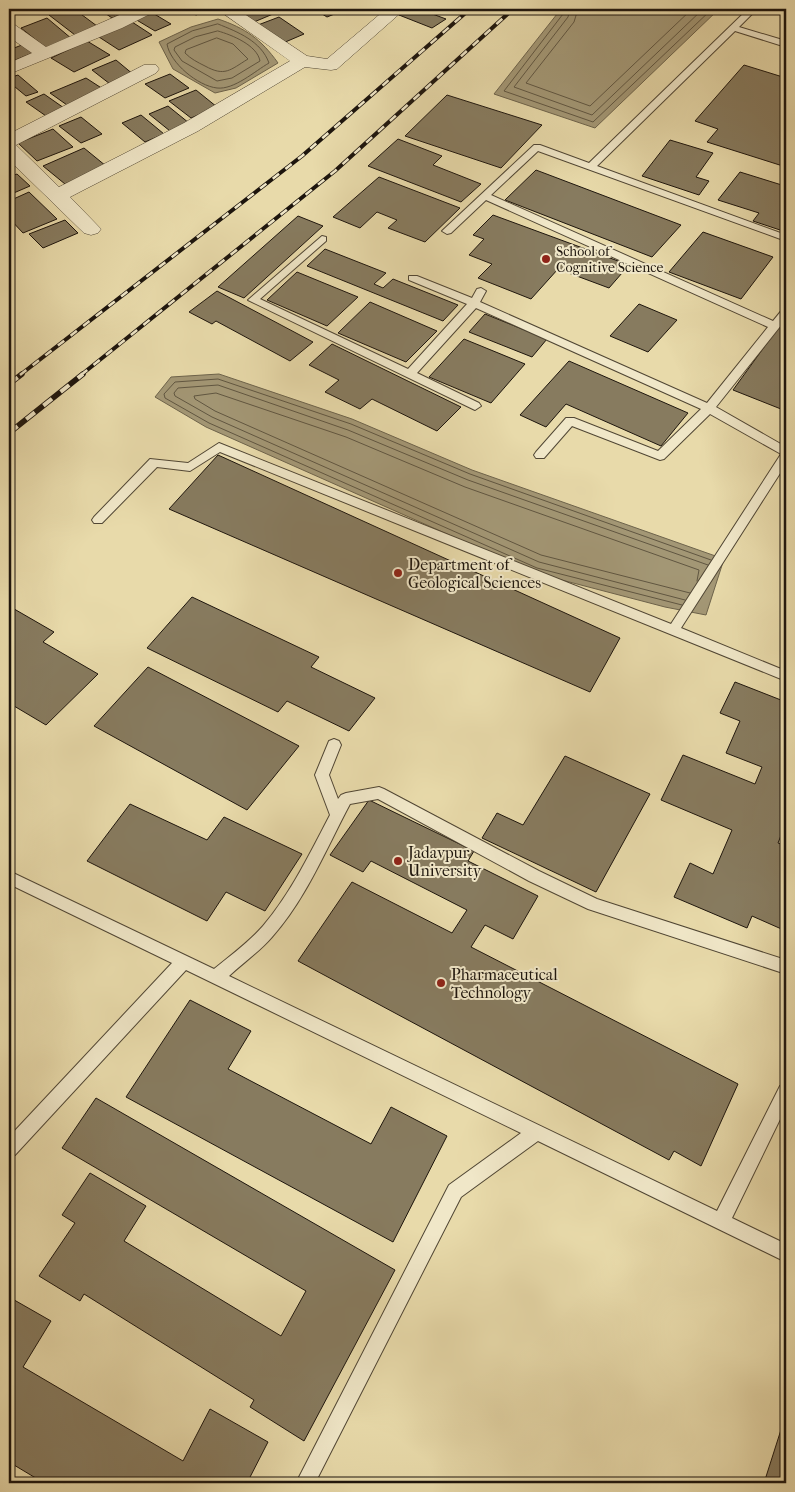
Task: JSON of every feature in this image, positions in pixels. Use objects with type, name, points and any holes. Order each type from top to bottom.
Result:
[{"type":"street","points":[[9,68],[45,54],[109,19],[146,9]]},
{"type":"street","points":[[226,9],[302,61],[331,65],[396,9]]},
{"type":"street","points":[[9,29],[45,54]]},
{"type":"street","points":[[57,196],[191,127],[302,61]]},
{"type":"street","points":[[9,141],[150,69]]},
{"type":"street","points":[[9,149],[91,229]]},
{"type":"lane","points":[[591,166],[753,9]]},
{"type":"lane","points":[[733,28],[786,44]]},
{"type":"lane","points":[[447,231],[537,147],[786,238]]},
{"type":"lane","points":[[484,196],[775,326]]},
{"type":"lane","points":[[322,240],[253,300],[341,340],[475,406]]},
{"type":"lane","points":[[413,278],[474,302],[709,408],[786,453],[673,631]]},
{"type":"lane","points":[[410,374],[474,302],[481,291]]},
{"type":"lane","points":[[540,455],[570,421],[660,456],[709,408],[786,312]]},
{"type":"lane","points":[[98,520],[154,462],[190,467],[219,447],[786,676]]},
{"type":"lane","points":[[334,746],[322,775],[337,814]]},
{"type":"lane","points":[[216,976],[253,947],[269,930],[292,898],[346,799],[379,793],[534,876],[593,904],[786,966]]},
{"type":"lane","points":[[9,877],[786,1253]]},
{"type":"lane","points":[[9,1149],[184,961]]},
{"type":"lane","points":[[721,1221],[786,1091]]},
{"type":"lane","points":[[305,1483],[455,1191],[537,1132]]},
{"type":"water","points":[[561,9],[719,9],[595,128],[494,94]]},
{"type":"water","points":[[218,19],[252,35],[278,63],[236,88],[215,93],[173,69],[159,42],[191,27]]},
{"type":"water","points":[[219,374],[352,419],[472,470],[724,559],[706,615],[665,607],[535,573],[206,427],[155,397],[171,377]]},
{"type":"building","points":[[64,9],[74,9],[97,26],[75,35],[49,15]]},
{"type":"building","points":[[99,9],[135,9],[112,18]]},
{"type":"building","points":[[186,9],[210,9],[196,15]]},
{"type":"building","points":[[235,9],[265,9],[273,14],[254,22]]},
{"type":"building","points":[[314,9],[347,9],[327,17]]},
{"type":"building","points":[[408,9],[419,9],[446,19],[432,28],[399,15]]},
{"type":"building","points":[[151,12],[171,24],[155,31],[135,19]]},
{"type":"building","points":[[279,17],[304,34],[283,43],[258,25]]},
{"type":"building","points":[[47,18],[72,39],[46,48],[21,28]]},
{"type":"building","points":[[132,22],[152,35],[119,50],[99,37]]},
{"type":"building","points":[[87,41],[110,55],[74,72],[51,58]]},
{"type":"building","points":[[27,43],[38,51],[13,61],[9,58],[9,50]]},
{"type":"building","points":[[116,60],[134,75],[110,84],[92,70]]},
{"type":"building","points":[[744,65],[786,78],[786,167],[707,142],[718,129],[695,121]]},
{"type":"building","points":[[170,74],[189,88],[165,98],[145,84]]},
{"type":"building","points":[[18,75],[38,92],[26,96],[9,82],[9,78]]},
{"type":"building","points":[[86,78],[103,89],[67,105],[50,93]]},
{"type":"building","points":[[196,90],[217,107],[191,118],[169,101]]},
{"type":"building","points":[[44,94],[64,108],[46,116],[26,102]]},
{"type":"building","points":[[447,95],[542,125],[501,168],[405,136]]},
{"type":"building","points":[[168,106],[189,123],[170,131],[149,114]]},
{"type":"building","points":[[141,115],[164,134],[145,142],[122,123]]},
{"type":"building","points":[[81,117],[102,134],[81,143],[59,126]]},
{"type":"building","points":[[53,129],[73,147],[37,161],[18,143]]},
{"type":"building","points":[[398,139],[442,156],[433,165],[481,184],[461,202],[368,166]]},
{"type":"building","points":[[670,140],[713,153],[696,177],[709,181],[699,195],[642,176]]},
{"type":"building","points":[[84,148],[106,166],[65,184],[43,166]]},
{"type":"building","points":[[536,170],[681,225],[652,257],[505,200]]},
{"type":"building","points":[[740,172],[785,186],[786,184],[786,232],[753,221],[759,213],[718,200]]},
{"type":"building","points":[[17,174],[30,186],[9,195],[9,177]]},
{"type":"building","points":[[379,177],[460,208],[425,242],[388,228],[397,220],[377,212],[360,228],[333,217]]},
{"type":"building","points":[[29,192],[57,219],[23,233],[9,218],[9,201]]},
{"type":"building","name":"School of Cognitive Science","points":[[493,215],[629,265],[609,288],[558,269],[531,299],[478,278],[492,264],[469,255],[484,239],[473,235]]},
{"type":"building","points":[[298,216],[323,226],[244,298],[218,287]]},
{"type":"building","points":[[65,220],[78,233],[43,248],[29,234]]},
{"type":"building","points":[[703,232],[773,257],[741,299],[669,272]]},
{"type":"building","points":[[325,249],[386,273],[374,284],[383,288],[393,279],[458,305],[443,321],[307,266]]},
{"type":"building","points":[[297,272],[358,297],[327,326],[267,300]]},
{"type":"building","points":[[217,291],[313,342],[290,361],[216,321],[212,324],[189,312]]},
{"type":"building","points":[[370,302],[437,331],[406,362],[338,333]]},
{"type":"building","points":[[639,304],[677,320],[648,352],[610,336]]},
{"type":"building","points":[[485,314],[547,339],[532,357],[469,332]]},
{"type":"building","points":[[783,321],[786,322],[786,411],[733,390]]},
{"type":"building","points":[[464,339],[525,364],[491,403],[429,377]]},
{"type":"building","points":[[332,344],[461,407],[437,431],[372,399],[360,409],[325,392],[339,380],[309,365]]},
{"type":"building","points":[[569,361],[688,413],[661,446],[566,404],[546,427],[520,415]]},
{"type":"building","name":"Department of Geological Sciences","points":[[218,455],[620,638],[590,692],[169,509]]},
{"type":"building","points":[[192,597],[319,657],[311,667],[375,698],[349,731],[287,701],[278,712],[147,648]]},
{"type":"building","points":[[9,606],[54,632],[43,642],[98,674],[46,725],[9,703],[9,695],[12,691],[9,689]]},
{"type":"building","points":[[148,667],[299,746],[247,810],[94,726]]},
{"type":"building","points":[[735,682],[786,702],[786,823],[778,843],[786,846],[786,931],[752,916],[747,928],[674,897],[690,863],[713,874],[732,830],[661,800],[683,755],[755,784],[762,767],[726,753],[740,721],[720,713]]},
{"type":"building","points":[[565,756],[650,794],[596,892],[482,838],[497,813],[523,825]]},
{"type":"building","name":"Pharmaceutical Technology","points":[[369,800],[474,851],[468,861],[538,896],[513,939],[485,925],[471,947],[738,1084],[701,1166],[674,1151],[669,1160],[298,961],[352,882],[452,933],[467,910],[371,861],[363,872],[330,855]]},
{"type":"building","points":[[130,804],[207,840],[224,817],[302,854],[265,911],[226,892],[207,921],[87,861]]},
{"type":"building","points":[[190,1000],[251,1031],[228,1069],[371,1144],[391,1107],[447,1136],[393,1242],[126,1097]]},
{"type":"building","points":[[96,1098],[395,1270],[304,1441],[250,1407],[254,1400],[84,1294],[80,1301],[39,1276],[75,1223],[62,1215],[90,1173],[146,1206],[124,1241],[281,1336],[306,1291],[62,1148]]},
{"type":"building","points":[[9,1297],[51,1321],[23,1367],[183,1461],[210,1409],[268,1442],[247,1483],[44,1483],[9,1462]]},
{"type":"building","points":[[786,1414],[786,1483],[764,1483]]},
{"type":"railway","points":[[20,375],[302,156],[470,9]]},
{"type":"railway","points":[[81,375],[335,171],[513,9]]},
{"type":"railway","points":[[9,384],[22,374]]},
{"type":"railway","points":[[9,433],[83,374]]},
{"type":"place","name":"School of Cognitive Science","points":[[546,259]]},
{"type":"place","name":"Department of Geological Sciences","points":[[398,573]]},
{"type":"place","name":"Jadavpur University","points":[[398,861]]},
{"type":"place","name":"Pharmaceutical Technology","points":[[441,983]]}]
